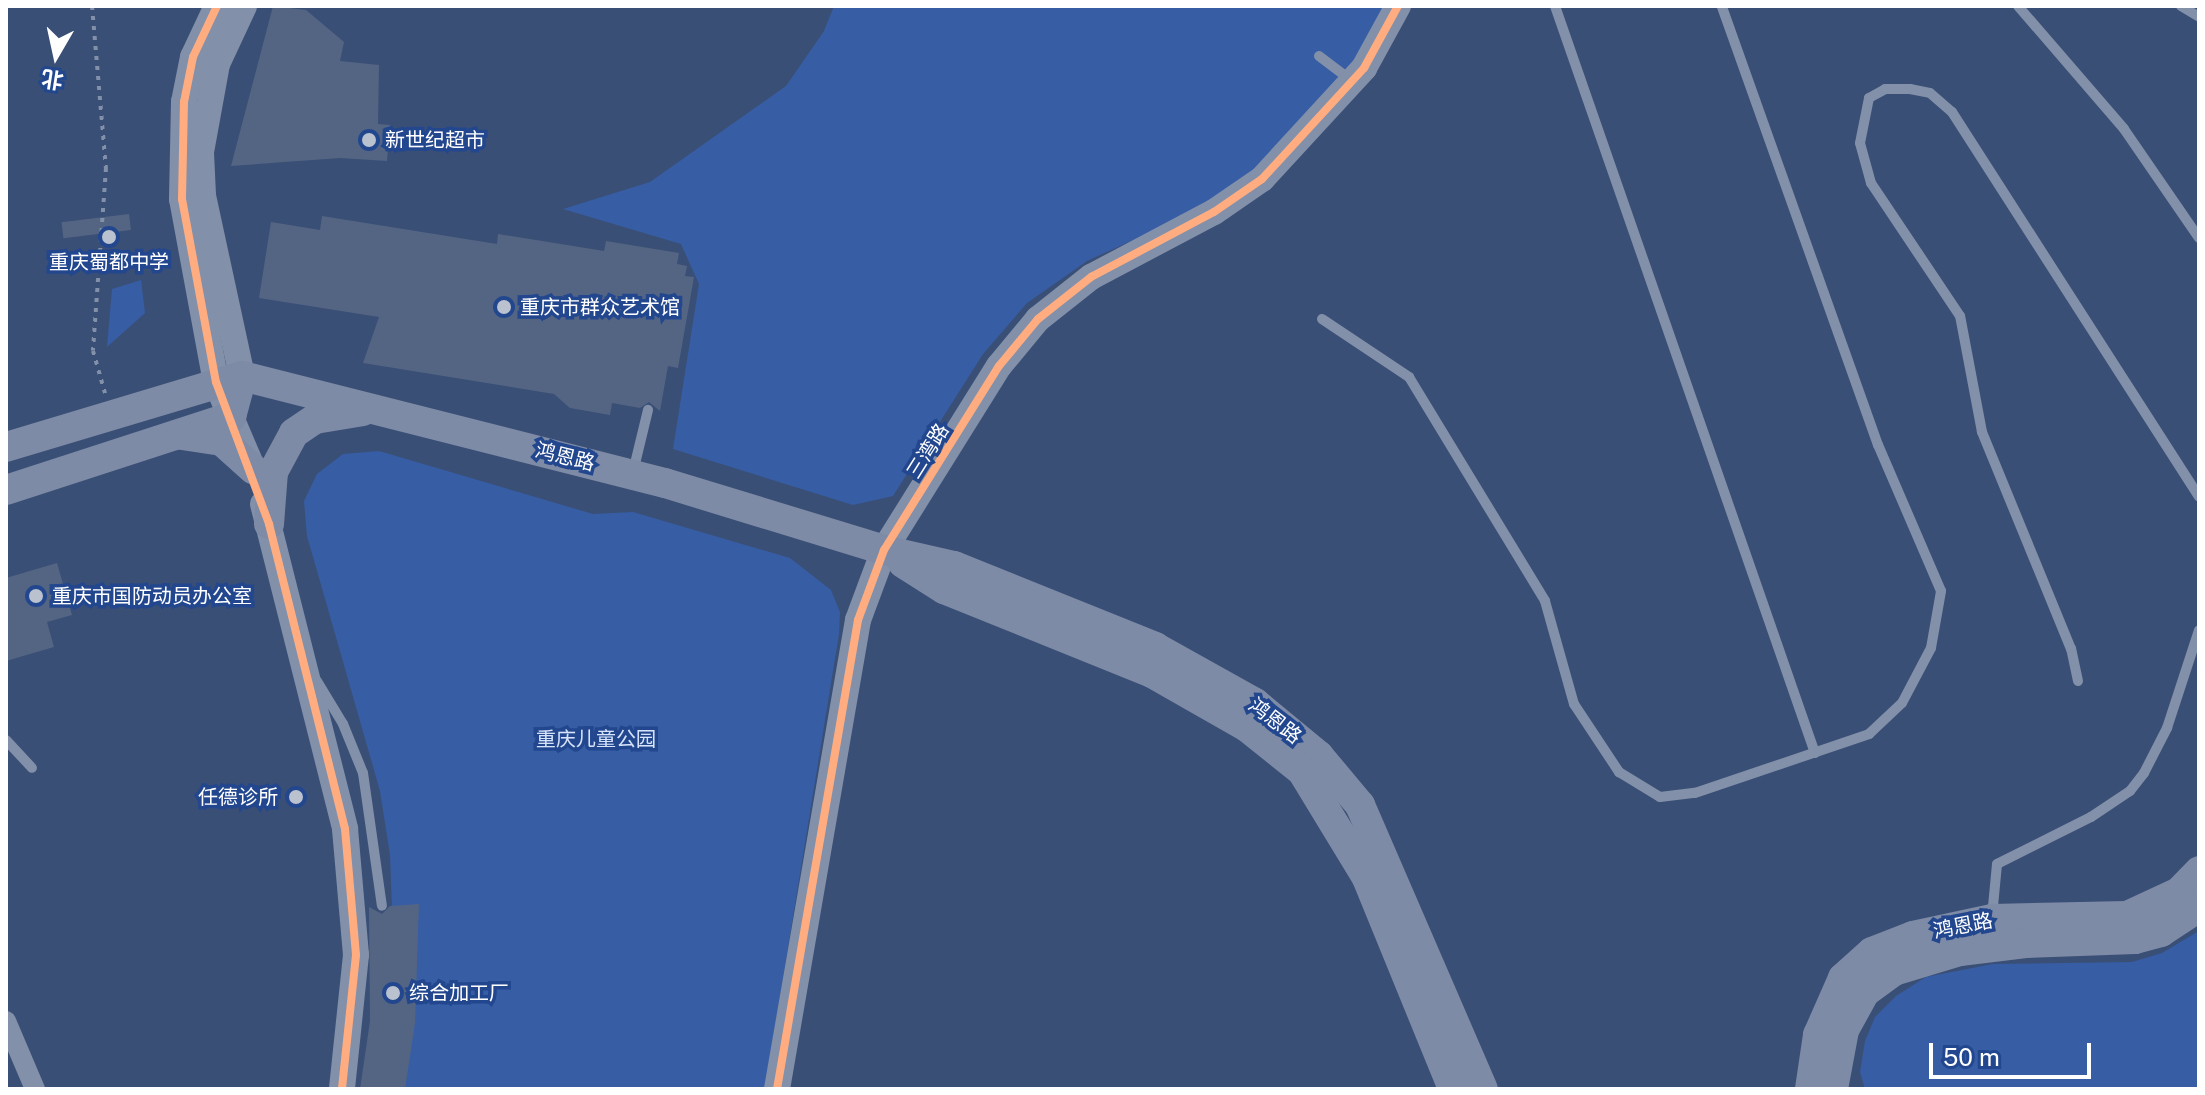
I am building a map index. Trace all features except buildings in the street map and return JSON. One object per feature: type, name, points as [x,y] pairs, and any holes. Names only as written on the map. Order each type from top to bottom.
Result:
[{"type":"main road","points":[[6,447],[229,379],[231,417],[6,490]]},
{"type":"main road","name":"鸿恩路","points":[[229,379],[389,411],[665,483],[884,550],[954,566],[1155,647],[1255,703],[1319,756],[1360,805],[1483,1089]]},
{"type":"main road","points":[[269,524],[273,472],[294,433],[315,419],[345,411],[389,411]]},
{"type":"main road","points":[[176,435],[222,441],[253,469]]},
{"type":"main road","name":"鸿恩路","points":[[884,550],[944,589],[1152,673],[1247,727],[1302,771],[1367,878],[1453,1089]]},
{"type":"main road","name":"鸿恩路","points":[[1810,1089],[1818,1035],[1843,978],[1872,952],[1913,936],[1992,919],[2127,916],[2179,892],[2199,871]]},
{"type":"main road","name":"鸿恩路","points":[[1833,1089],[1844,1030],[1865,992],[1894,971],[1960,951],[2026,943],[2135,939],[2161,932],[2199,907]]},
{"type":"street","points":[[217,6],[193,57],[179,151],[182,199],[229,379]]},
{"type":"street","points":[[229,379],[203,195],[201,152],[217,64],[244,6]]},
{"type":"street","name":"三湾路","points":[[777,1089],[858,620],[884,550],[999,366],[1038,319],[1091,277],[1214,212],[1262,179],[1353,82],[1398,6]]},
{"type":"street","points":[[231,417],[253,469],[269,524],[334,773],[353,891],[356,955],[342,1089]]},
{"type":"street","points":[[6,1021],[35,1089]]},
{"type":"lane","points":[[1555,6],[1815,753]]},
{"type":"lane","points":[[1322,319],[1409,377],[1545,601],[1574,704],[1619,772],[1660,797],[1695,793],[1869,734],[1902,703],[1931,648],[1941,591],[1878,445],[1722,6]]},
{"type":"lane","points":[[2018,6],[2124,129],[2199,238]]},
{"type":"lane","points":[[2181,6],[2199,17]]},
{"type":"lane","points":[[1319,56],[1353,82]]},
{"type":"lane","points":[[2078,681],[2071,649],[1982,432],[1960,316],[1871,183],[1860,143],[1869,98],[1885,89],[1910,89],[1930,93],[1952,112],[2199,497]]},
{"type":"lane","points":[[632,474],[648,410]]},
{"type":"lane","points":[[1992,919],[1997,864],[2091,817],[2130,791],[2144,773],[2167,728],[2199,630]]},
{"type":"lane","points":[[306,663],[343,724],[363,773],[382,906]]},
{"type":"lane","points":[[6,740],[32,768]]},
{"type":"path","points":[[92,6],[106,168],[93,351],[111,415]]},
{"type":"green space","points":[[834,6],[1388,6],[1357,62],[1258,173],[1210,205],[1087,261],[1027,303],[983,354],[893,496],[853,505],[673,449],[699,284],[681,244],[563,209],[650,182],[786,86],[824,31]]},
{"type":"green space","points":[[141,280],[145,313],[107,347],[112,289]]},
{"type":"green space","name":"重庆儿童公园","points":[[379,451],[593,514],[633,512],[790,558],[831,590],[840,612],[839,634],[765,1089],[381,1089],[393,933],[390,855],[380,791],[307,536],[304,501],[317,474],[343,454]]},
{"type":"green space","points":[[2199,931],[2199,1089],[1865,1089],[1860,1072],[1865,1041],[1875,1017],[1896,996],[1926,977],[1993,964],[2132,962],[2162,953]]},
{"type":"cycle path","points":[[217,6],[193,57],[184,102],[182,199],[216,382],[269,524],[345,829],[356,955],[342,1089]]},
{"type":"cycle path","points":[[777,1089],[858,620],[884,550],[999,366],[1038,319],[1091,277],[1214,212],[1262,179],[1364,68],[1398,6]]},
{"type":"place","name":"新世纪超市","points":[[369,140]]},
{"type":"place","name":"重庆蜀都中学","points":[[109,237]]},
{"type":"place","name":"重庆市群众艺术馆","points":[[504,307]]},
{"type":"place","name":"重庆市国防动员办公室","points":[[36,596]]},
{"type":"place","name":"任德诊所","points":[[296,797]]},
{"type":"place","name":"综合加工厂","points":[[393,993]]}]
